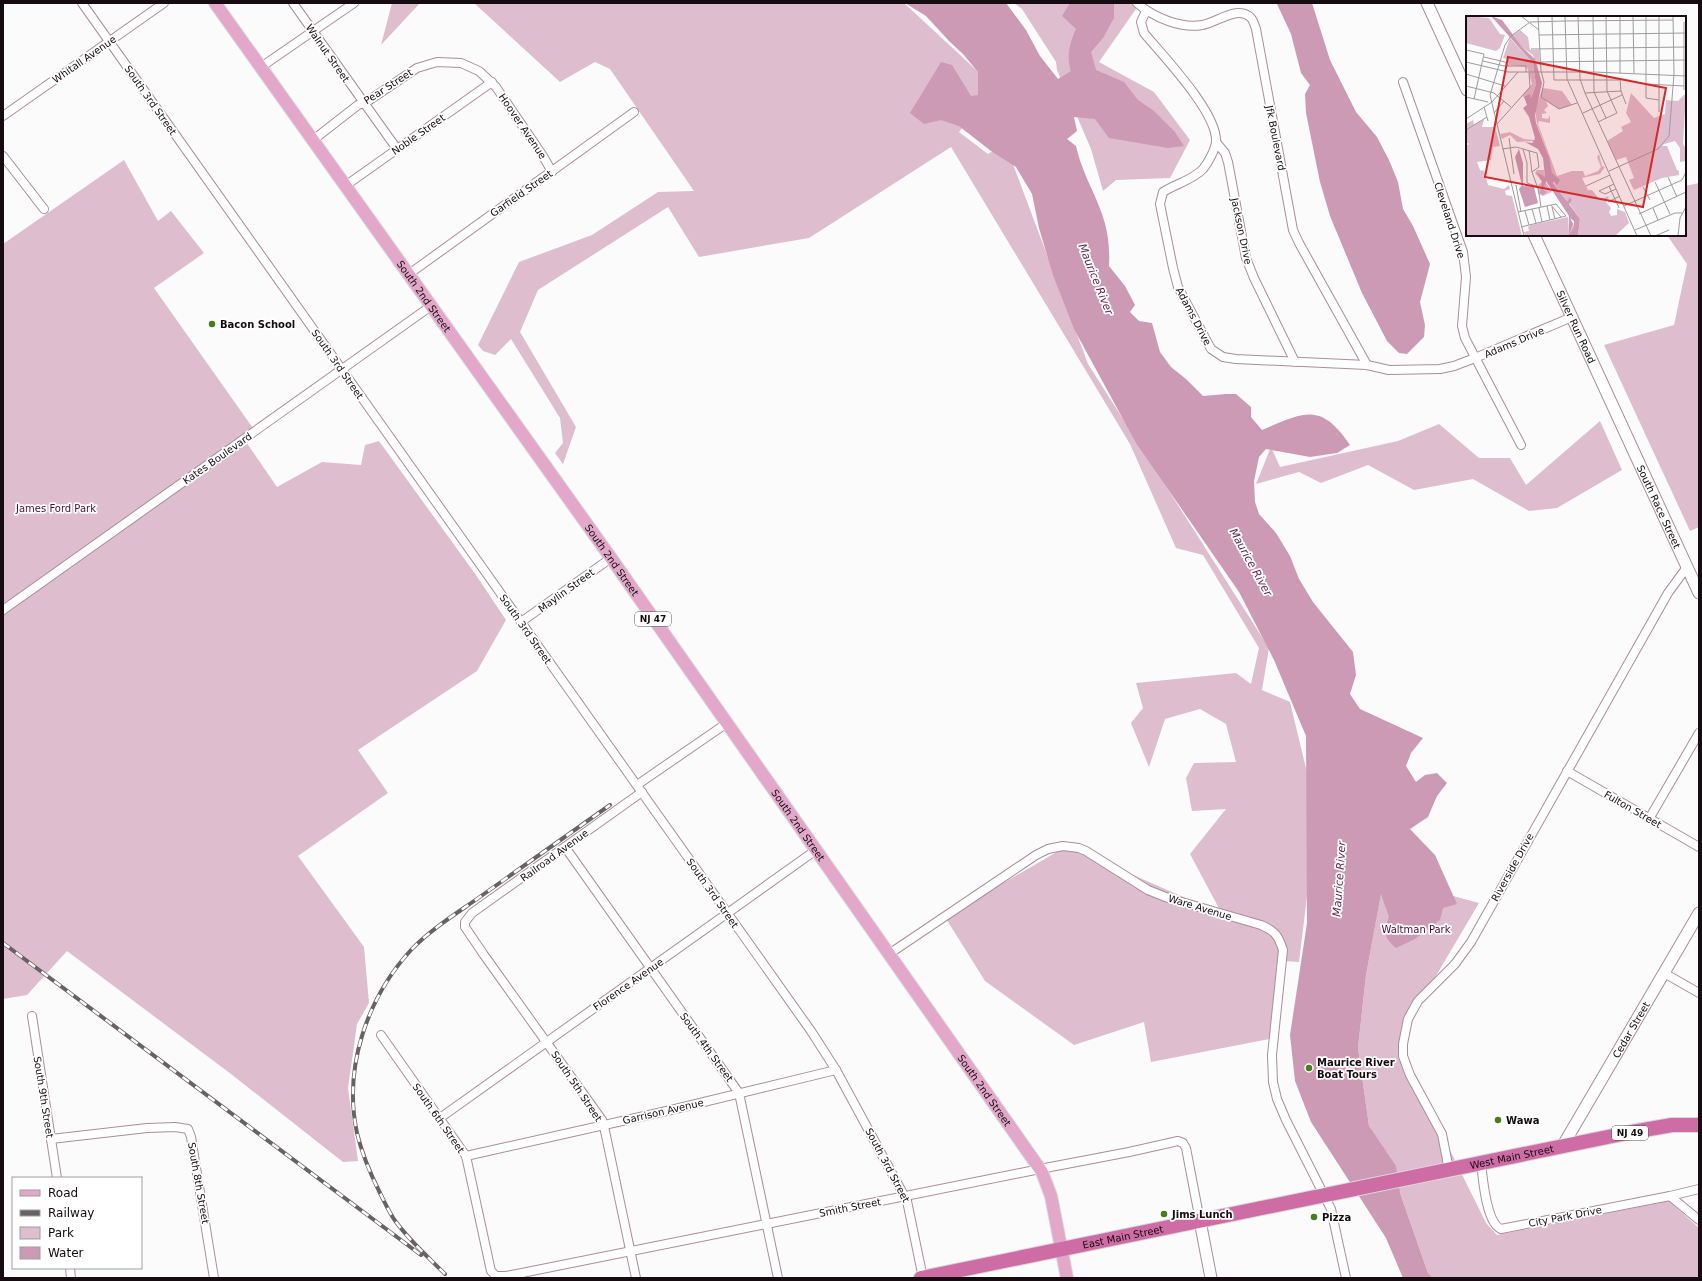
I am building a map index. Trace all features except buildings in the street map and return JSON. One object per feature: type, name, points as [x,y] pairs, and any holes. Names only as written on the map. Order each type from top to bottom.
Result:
[{"type":"highway","name":"West Main Street","points":[[1325,1196],[1562,1146],[1661,1127],[1699,1125]]},
{"type":"highway","name":"East Main Street","points":[[923,1278],[1325,1196]]},
{"type":"main road","name":"South 2nd Street","points":[[215,3],[611,558],[1040,1169],[1046,1179],[1051,1196],[1061,1249]]},
{"type":"main road","points":[[1427,3],[1466,88]]},
{"type":"main road","name":"Silver Run Road","points":[[1534,236],[1618,420]]},
{"type":"main road","name":"South Race Street","points":[[1618,420],[1699,593]]},
{"type":"main road","name":"Cedar Street","points":[[1562,1146],[1699,913]]},
{"type":"main road","points":[[1200,1221],[1211,1278]]},
{"type":"main road","name":"NJ 47","points":[[1061,1249],[1067,1278]]},
{"type":"street","name":"South 3rd Street","points":[[82,3],[811,1031],[836,1070],[905,1196],[909,1205],[923,1278]]},
{"type":"street","name":"Whitall Avenue","points":[[3,116],[164,3]]},
{"type":"street","name":"Walnut Street","points":[[293,3],[397,149]]},
{"type":"street","points":[[261,67],[354,3]]},
{"type":"street","name":"Jfk Boulevard","points":[[1137,3],[1146,11],[1168,21],[1185,25],[1202,25],[1231,15],[1242,13],[1251,18],[1256,29],[1294,230],[1299,243],[1367,365]]},
{"type":"street","points":[[1146,11],[1141,22],[1144,33],[1195,95],[1208,114],[1216,142]]},
{"type":"street","name":"Pear Street","points":[[313,140],[358,105],[417,68],[437,62],[456,62],[470,66],[479,71],[492,82]]},
{"type":"street","name":"Noble Street","points":[[345,186],[492,82]]},
{"type":"street","name":"Hoover Avenue","points":[[492,82],[543,156],[552,172]]},
{"type":"street","name":"Cleveland Drive","points":[[1403,82],[1463,252],[1466,277],[1462,326],[1465,338],[1521,445]]},
{"type":"street","name":"Garfield Street","points":[[409,274],[634,112]]},
{"type":"street","name":"Adams Drive","points":[[1216,142],[1210,158],[1202,170],[1163,192],[1160,204],[1178,287],[1211,349],[1223,357],[1367,365],[1389,370],[1440,369],[1454,366],[1476,358],[1572,317]]},
{"type":"street","name":"Jackson Drive","points":[[1216,142],[1225,153],[1228,162],[1246,258],[1254,278],[1295,362]]},
{"type":"street","points":[[3,156],[44,209]]},
{"type":"street","name":"Kates Boulevard","points":[[3,610],[432,306]]},
{"type":"street","name":"Maylin Street","points":[[521,622],[611,558]]},
{"type":"street","name":"Riverside Drive","points":[[1449,1170],[1442,1134],[1410,1075],[1403,1056],[1403,1044],[1408,1019],[1422,997],[1460,959],[1668,593],[1687,567]]},
{"type":"street","name":"Railroad Avenue","points":[[466,919],[472,913],[565,847],[727,723]]},
{"type":"street","points":[[1650,819],[1699,733]]},
{"type":"street","name":"Fulton Street","points":[[1567,771],[1699,847]]},
{"type":"street","name":"Ware Avenue","points":[[889,954],[1036,855],[1048,849],[1063,846],[1086,851],[1137,883],[1168,898],[1260,925],[1277,934],[1283,950],[1272,1055],[1273,1082],[1277,1099],[1286,1120],[1325,1196],[1333,1216],[1346,1278]]},
{"type":"street","name":"South 4th Street","points":[[565,847],[739,1093],[778,1278]]},
{"type":"street","name":"Florence Avenue","points":[[440,1118],[816,850]]},
{"type":"street","name":"South 5th Street","points":[[466,919],[465,927],[597,1113],[604,1126],[636,1278]]},
{"type":"street","points":[[1664,973],[1699,993]]},
{"type":"street","name":"South 9th Street","points":[[32,1016],[56,1177]]},
{"type":"street","name":"South 6th Street","points":[[381,1035],[466,1156],[492,1274],[500,1276],[522,1273]]},
{"type":"street","name":"Garrison Avenue","points":[[466,1156],[604,1126],[836,1070]]},
{"type":"street","name":"South 8th Street","points":[[51,1139],[147,1128],[175,1127],[188,1130],[190,1132],[214,1278]]},
{"type":"street","name":"Smith Street","points":[[522,1273],[1178,1141],[1183,1143],[1186,1148],[1200,1221]]},
{"type":"street","name":"City Park Drive","points":[[1481,1163],[1490,1214],[1495,1225],[1501,1229],[1699,1189]]},
{"type":"street","points":[[1670,1196],[1699,1220]]},
{"type":"green space","points":[[392,3],[420,3],[381,45]]},
{"type":"green space","points":[[474,3],[904,3],[986,79],[986,98],[959,132],[988,154],[1005,143],[1088,364],[1269,648],[1262,690],[1290,702],[1317,814],[1299,962],[1283,961],[1274,1038],[1151,1062],[1144,1022],[1074,1045],[985,981],[945,917],[1067,846],[1222,914],[1190,854],[1226,809],[1192,811],[1186,778],[1194,763],[1236,762],[1226,724],[1200,709],[1165,719],[1149,767],[1131,723],[1143,708],[1136,683],[1236,673],[1251,684],[1259,648],[1203,555],[1176,548],[1130,444],[951,147],[809,238],[699,257],[668,207],[538,290],[520,332],[576,427],[563,464],[555,453],[563,443],[560,418],[511,339],[495,355],[483,351],[478,345],[519,262],[592,235],[658,192],[694,191],[610,69],[595,62],[560,82]]},
{"type":"green space","points":[[1014,3],[1137,3],[1138,6],[1099,62],[1154,92],[1190,140],[1170,178],[1116,180],[1103,191],[1091,149],[1057,70],[1056,62],[1022,9]]},
{"type":"green space","name":"James Ford Park","points":[[124,160],[158,221],[171,211],[204,253],[154,288],[255,431],[244,439],[277,487],[322,462],[361,465],[365,445],[379,441],[476,575],[506,620],[477,671],[358,750],[388,793],[298,856],[364,947],[369,1003],[357,1024],[348,1088],[358,1161],[343,1162],[231,1074],[67,951],[27,995],[3,999],[3,244]]},
{"type":"green space","points":[[1699,183],[1699,527],[1690,531],[1604,345],[1674,325],[1687,264],[1668,236],[1686,236],[1686,186]]},
{"type":"green space","points":[[1600,421],[1622,470],[1557,508],[1529,511],[1473,479],[1414,490],[1368,465],[1321,483],[1299,472],[1256,484],[1271,447],[1280,467],[1398,441],[1439,424],[1479,458],[1510,458],[1526,485]]},
{"type":"green space","name":"Waltman Park","points":[[1413,885],[1479,903],[1404,1030],[1400,1053],[1486,1223],[1497,1235],[1669,1201],[1699,1228],[1699,1278],[1433,1278],[1428,1273],[1400,1193],[1369,1126],[1358,1048],[1366,975],[1381,893]]},
{"type":"water","name":"Maurice River","points":[[905,3],[1006,3],[1026,30],[1040,56],[1058,79],[1071,71],[1069,50],[1076,29],[1062,16],[1070,3],[1114,3],[1114,18],[1103,38],[1091,52],[1096,70],[1124,82],[1138,100],[1154,111],[1175,132],[1184,146],[1168,148],[1109,138],[1095,119],[1074,117],[1077,131],[1067,139],[1076,146],[1081,164],[1099,205],[1106,227],[1109,266],[1125,286],[1135,305],[1130,312],[1139,321],[1152,323],[1160,352],[1171,367],[1203,396],[1236,394],[1251,407],[1251,417],[1262,430],[1301,415],[1320,417],[1330,422],[1340,431],[1350,445],[1337,453],[1310,457],[1266,449],[1259,457],[1254,481],[1255,502],[1259,514],[1276,533],[1290,556],[1299,579],[1313,602],[1353,652],[1356,675],[1350,694],[1360,709],[1423,738],[1411,753],[1406,766],[1416,782],[1425,775],[1437,773],[1447,783],[1437,796],[1428,817],[1410,829],[1435,855],[1457,904],[1443,908],[1440,920],[1415,939],[1396,948],[1389,941],[1386,934],[1385,930],[1389,917],[1381,894],[1366,975],[1358,1048],[1369,1126],[1396,1166],[1400,1193],[1428,1273],[1433,1278],[1403,1278],[1386,1238],[1311,1122],[1295,1081],[1290,1035],[1307,923],[1306,736],[1274,660],[1239,592],[1136,443],[1074,329],[1053,275],[1039,228],[1032,194],[1016,167],[991,151],[959,126],[941,120],[924,124],[910,113],[941,62],[952,65],[971,96],[978,95],[978,72],[963,54],[926,16]]},
{"type":"water","points":[[1312,3],[1330,60],[1356,112],[1377,137],[1389,160],[1398,182],[1403,209],[1413,226],[1430,264],[1420,302],[1425,325],[1424,337],[1407,354],[1399,353],[1387,341],[1362,293],[1330,216],[1320,182],[1306,113],[1305,94],[1310,85],[1301,73],[1291,34],[1277,4]]},
{"type":"railway","points":[[445,1274],[413,1243],[394,1219],[376,1186],[364,1156],[357,1133],[353,1108],[353,1084],[356,1059],[362,1035],[382,990],[395,969],[419,942],[446,920],[610,805]]},
{"type":"railway","points":[[3,943],[421,1255]]},
{"type":"place","name":"Bacon School","points":[[212,324]]},
{"type":"place","name":"Maurice River Boat Tours","points":[[1309,1068]]},
{"type":"place","name":"Wawa","points":[[1498,1120]]},
{"type":"place","name":"Jims Lunch","points":[[1164,1214]]},
{"type":"place","name":"Pizza","points":[[1314,1217]]}]
